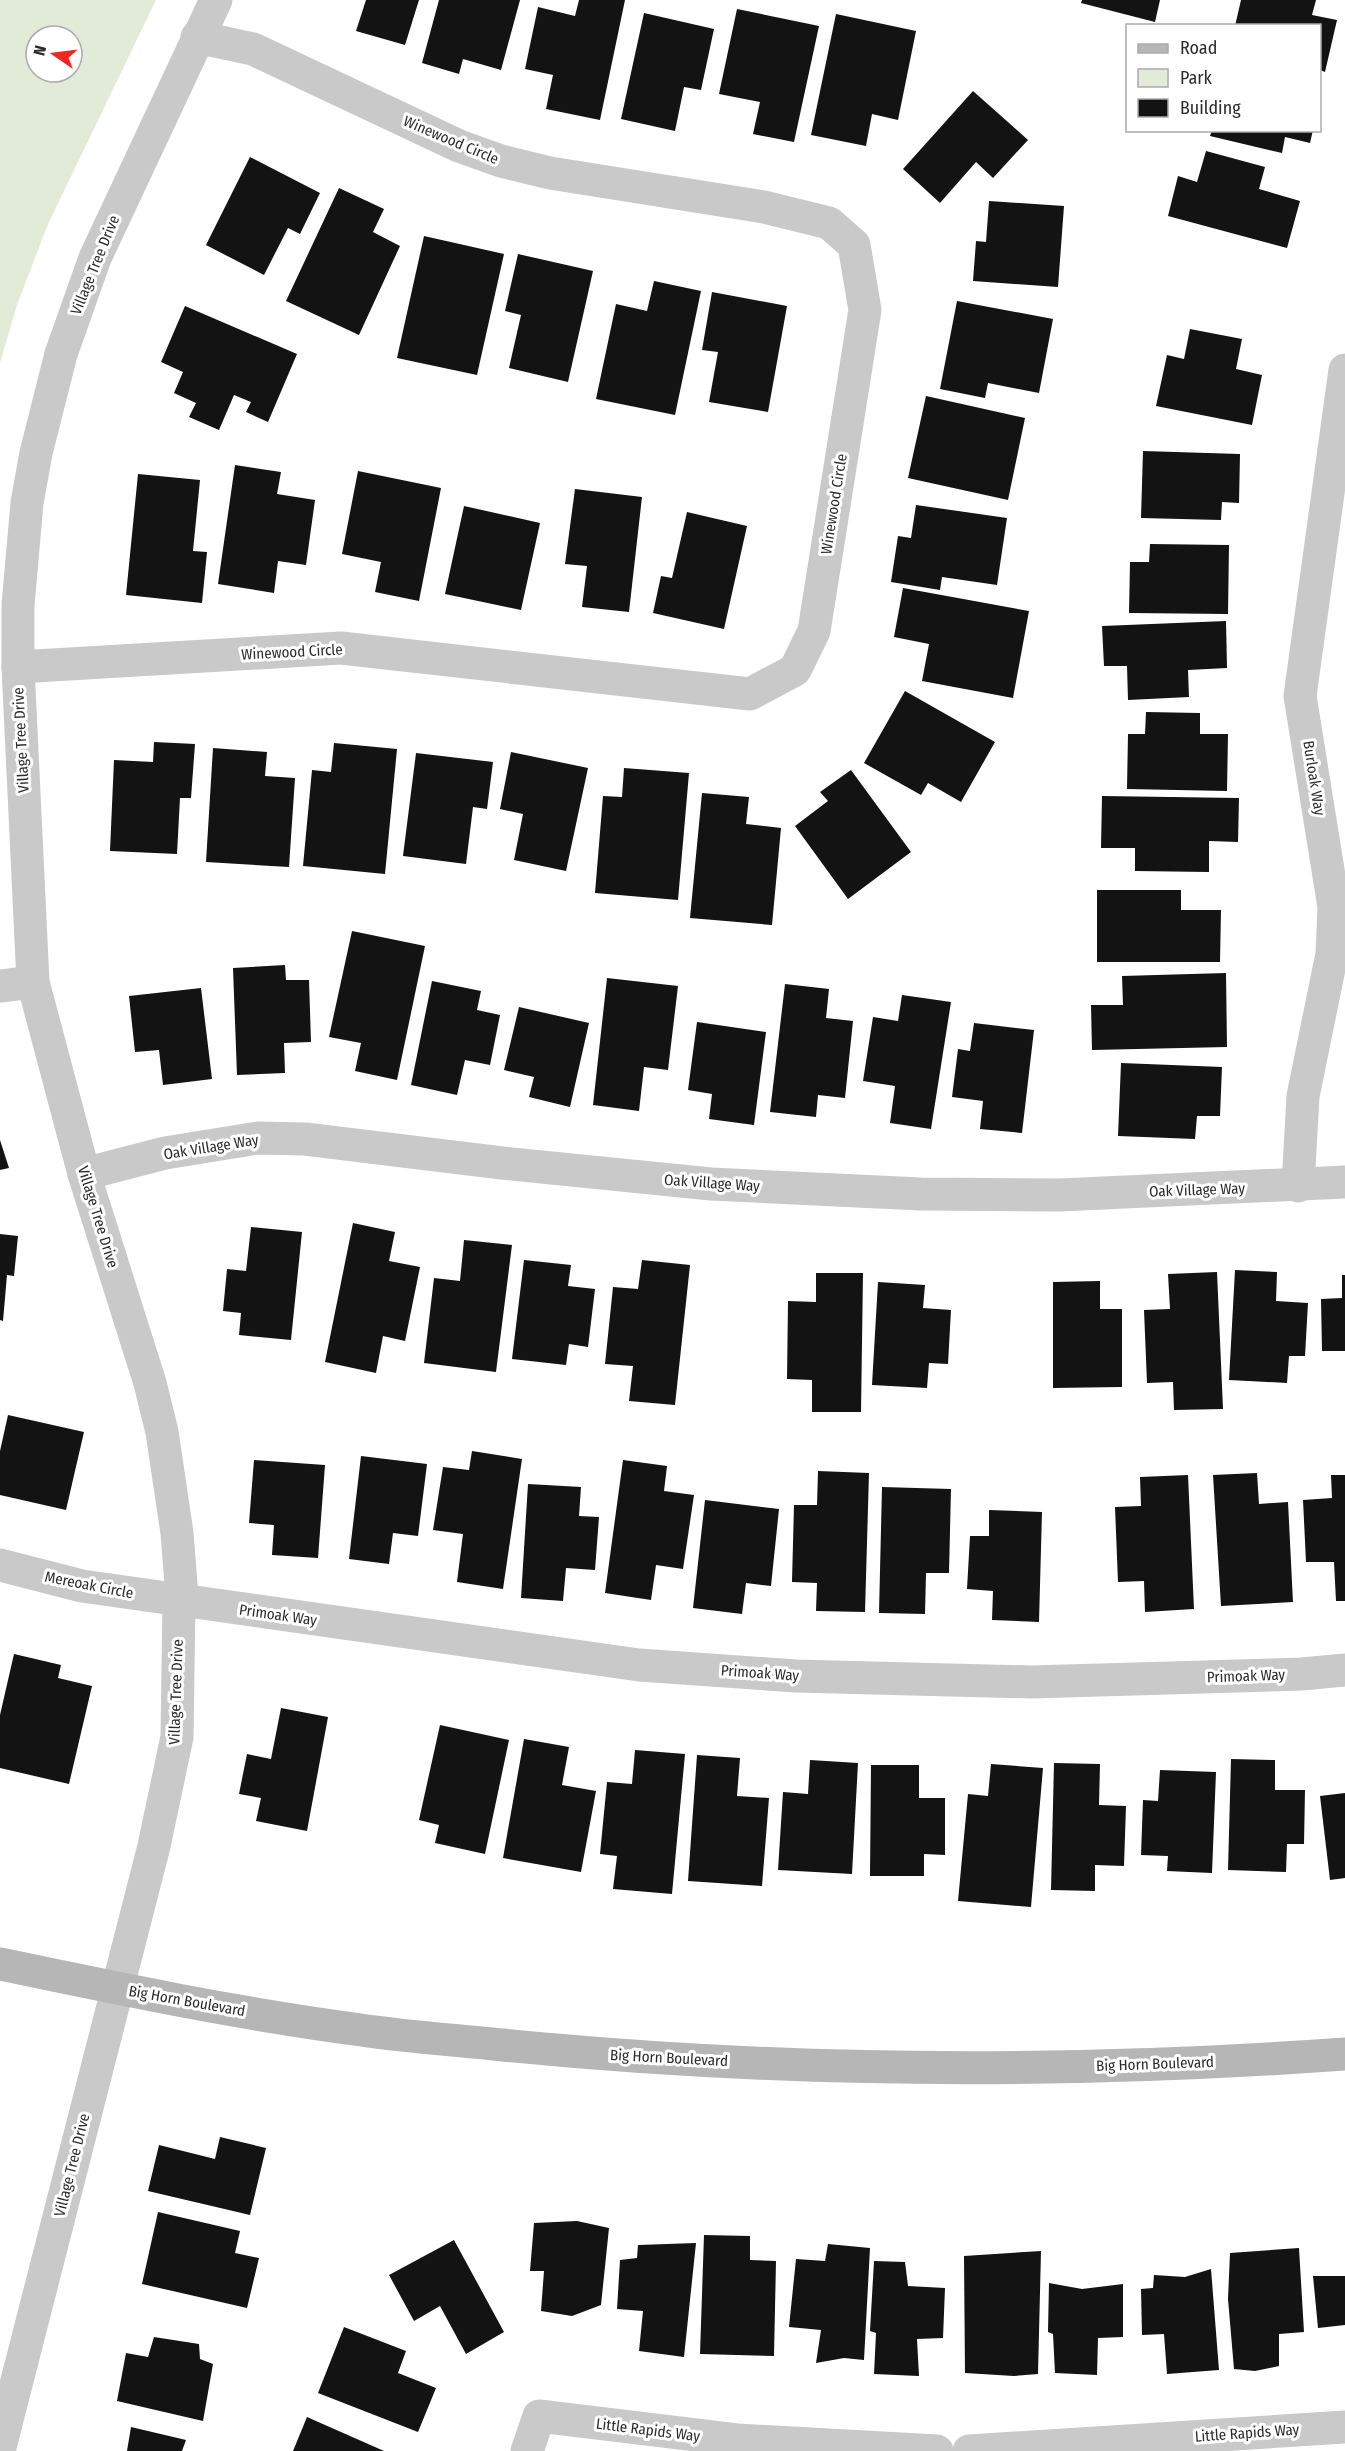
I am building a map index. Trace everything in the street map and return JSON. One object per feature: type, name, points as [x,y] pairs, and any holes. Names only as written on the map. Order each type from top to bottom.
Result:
[{"type":"main road","name":"Big Horn Boulevard","points":[[0,1964],[117,1989],[362,2031],[620,2056],[880,2068],[1092,2066],[1241,2061],[1345,2054]]},
{"type":"street","name":"Village Tree Drive","points":[[0,2447],[154,1846],[177,1737],[179,1601],[182,1584],[162,1432],[150,1383],[84,1174],[33,982],[18,667],[18,605],[27,503],[36,453],[61,354],[95,258],[216,0]]},
{"type":"street","name":"Winewood Circle","points":[[18,667],[341,648],[750,694],[795,670],[814,631],[865,309],[854,245],[829,223],[764,207],[550,173],[501,161],[459,146],[253,49],[197,37]]},
{"type":"street","name":"Burloak Way","points":[[1298,1186],[1303,1096],[1332,954],[1334,907],[1300,696],[1345,370]]},
{"type":"street","points":[[0,986],[33,982]]},
{"type":"street","name":"Oak Village Way","points":[[84,1174],[165,1153],[258,1138],[305,1140],[711,1184],[909,1194],[1060,1195],[1298,1186],[1345,1182]]},
{"type":"street","name":"Mereoak Circle","points":[[0,1565],[82,1586],[179,1601]]},
{"type":"street","name":"Primoak Way","points":[[179,1601],[639,1665],[796,1676],[1031,1682],[1290,1674],[1345,1670]]},
{"type":"street","name":"Little Rapids Way","points":[[527,2451],[539,2416],[737,2440],[937,2451]]},
{"type":"street","name":"Little Rapids Way","points":[[969,2451],[1345,2427]]},
{"type":"green space","points":[[0,0],[156,0],[48,224],[17,305],[0,363]]},
{"type":"building","points":[[366,0],[419,0],[405,45],[356,31]]},
{"type":"building","points":[[439,0],[520,0],[501,70],[463,59],[459,74],[422,63]]},
{"type":"building","points":[[579,0],[625,0],[600,120],[546,109],[553,75],[525,69],[538,7],[575,16]]},
{"type":"building","points":[[1082,0],[1160,0],[1155,22],[1081,3]]},
{"type":"building","points":[[1241,0],[1316,0],[1312,15],[1337,20],[1325,72],[1321,70],[1321,24],[1235,24]]},
{"type":"building","points":[[737,9],[819,26],[794,142],[753,134],[760,102],[719,94]]},
{"type":"building","points":[[644,13],[714,29],[701,90],[684,87],[675,131],[621,119]]},
{"type":"building","points":[[836,14],[916,31],[898,120],[872,114],[866,146],[811,135]]},
{"type":"building","points":[[973,91],[1028,140],[993,178],[976,162],[940,203],[903,169]]},
{"type":"building","points":[[1211,132],[1313,132],[1310,143],[1285,137],[1282,153],[1210,136]]},
{"type":"building","points":[[1206,151],[1265,167],[1259,189],[1300,201],[1287,248],[1168,216],[1178,176],[1197,182]]},
{"type":"building","points":[[250,157],[320,193],[300,234],[288,228],[264,275],[206,245]]},
{"type":"building","points":[[339,188],[384,209],[373,232],[400,246],[359,335],[286,301]]},
{"type":"building","points":[[989,201],[1064,206],[1058,287],[973,281],[976,241],[986,242]]},
{"type":"building","points":[[424,236],[504,254],[477,375],[397,358]]},
{"type":"building","points":[[518,254],[593,271],[568,382],[509,368],[521,315],[505,311]]},
{"type":"building","points":[[654,281],[701,291],[675,415],[596,399],[616,304],[647,311]]},
{"type":"building","points":[[712,292],[787,306],[768,412],[709,402],[718,352],[702,350]]},
{"type":"building","points":[[957,301],[1053,319],[1039,393],[988,383],[985,398],[940,389]]},
{"type":"building","points":[[185,306],[297,354],[268,422],[246,412],[251,402],[234,395],[219,430],[189,417],[196,403],[174,393],[183,372],[161,362]]},
{"type":"building","points":[[1190,329],[1242,339],[1236,369],[1262,375],[1252,425],[1156,406],[1167,355],[1184,359]]},
{"type":"building","points":[[926,396],[1025,418],[1008,500],[908,478]]},
{"type":"building","points":[[1143,451],[1240,454],[1239,503],[1222,502],[1221,520],[1141,518]]},
{"type":"building","points":[[235,465],[281,472],[277,494],[315,500],[306,565],[278,561],[274,593],[218,584]]},
{"type":"building","points":[[358,471],[441,488],[419,601],[375,592],[381,562],[342,554]]},
{"type":"building","points":[[138,474],[200,480],[193,551],[207,552],[202,603],[126,595]]},
{"type":"building","points":[[575,489],[642,497],[629,612],[582,607],[587,566],[565,564]]},
{"type":"building","points":[[916,505],[1007,518],[997,585],[942,577],[940,590],[891,582],[898,536],[911,538]]},
{"type":"building","points":[[464,506],[540,523],[521,610],[445,594]]},
{"type":"building","points":[[687,512],[747,526],[724,629],[653,613],[661,576],[672,578]]},
{"type":"building","points":[[1150,544],[1229,545],[1228,614],[1129,613],[1130,562],[1149,562]]},
{"type":"building","points":[[903,588],[1029,611],[1013,698],[922,681],[929,644],[894,637]]},
{"type":"building","points":[[1226,621],[1227,668],[1188,670],[1189,697],[1128,700],[1127,666],[1104,666],[1102,626]]},
{"type":"building","points":[[905,691],[995,742],[961,802],[928,783],[921,795],[864,763]]},
{"type":"building","points":[[1146,712],[1200,713],[1200,734],[1228,734],[1227,791],[1127,789],[1128,734],[1145,734]]},
{"type":"building","points":[[154,742],[195,744],[191,798],[180,798],[177,854],[110,851],[114,760],[153,762]]},
{"type":"building","points":[[334,743],[397,749],[385,874],[303,866],[312,770],[331,772]]},
{"type":"building","points":[[213,748],[267,752],[265,776],[295,778],[289,867],[206,862]]},
{"type":"building","points":[[511,752],[588,768],[566,871],[514,860],[523,814],[500,809]]},
{"type":"building","points":[[416,753],[493,762],[487,809],[473,807],[466,864],[403,856]]},
{"type":"building","points":[[624,768],[689,773],[678,900],[595,893],[603,796],[622,797]]},
{"type":"building","points":[[851,770],[911,852],[848,899],[795,826],[828,801],[820,792]]},
{"type":"building","points":[[702,793],[749,797],[746,824],[781,828],[772,925],[690,918]]},
{"type":"building","points":[[1102,796],[1239,798],[1238,842],[1209,841],[1209,872],[1135,871],[1135,848],[1101,848]]},
{"type":"building","points":[[1097,890],[1181,890],[1181,910],[1221,910],[1220,962],[1097,962]]},
{"type":"building","points":[[352,931],[425,946],[397,1080],[355,1071],[361,1043],[329,1037]]},
{"type":"building","points":[[285,965],[286,980],[309,980],[311,1042],[284,1043],[285,1073],[237,1075],[233,968]]},
{"type":"building","points":[[1226,973],[1227,1047],[1092,1050],[1091,1005],[1123,1005],[1122,976]]},
{"type":"building","points":[[607,978],[678,986],[668,1070],[644,1067],[639,1111],[593,1105]]},
{"type":"building","points":[[432,981],[481,991],[477,1010],[500,1015],[490,1065],[465,1060],[457,1095],[411,1085]]},
{"type":"building","points":[[785,984],[829,989],[826,1018],[853,1021],[845,1098],[818,1095],[816,1117],[770,1112]]},
{"type":"building","points":[[201,988],[212,1079],[163,1085],[159,1050],[135,1052],[129,996]]},
{"type":"building","points":[[902,995],[951,1002],[931,1129],[890,1123],[895,1086],[863,1081],[873,1017],[898,1021]]},
{"type":"building","points":[[519,1007],[589,1023],[570,1107],[529,1097],[534,1077],[504,1070]]},
{"type":"building","points":[[697,1022],[766,1032],[754,1125],[709,1119],[712,1094],[688,1090]]},
{"type":"building","points":[[974,1023],[1034,1030],[1022,1133],[980,1129],[983,1101],[952,1097],[958,1049],[970,1051]]},
{"type":"building","points":[[1121,1063],[1222,1067],[1220,1116],[1197,1116],[1195,1139],[1118,1136]]},
{"type":"building","points":[[0,1140],[9,1168],[0,1170]]},
{"type":"building","points":[[353,1223],[395,1232],[389,1261],[420,1267],[405,1341],[383,1336],[376,1373],[325,1362]]},
{"type":"building","points":[[251,1227],[302,1232],[291,1340],[239,1335],[241,1313],[223,1311],[227,1269],[246,1271]]},
{"type":"building","points":[[0,1234],[18,1236],[14,1276],[7,1275],[3,1321],[0,1320]]},
{"type":"building","points":[[464,1240],[512,1245],[496,1372],[424,1363],[434,1278],[460,1281]]},
{"type":"building","points":[[524,1260],[571,1265],[568,1286],[595,1289],[588,1347],[569,1344],[566,1365],[512,1359]]},
{"type":"building","points":[[642,1260],[690,1265],[675,1405],[629,1401],[633,1366],[605,1364],[613,1287],[638,1289]]},
{"type":"building","points":[[1235,1270],[1277,1272],[1276,1301],[1308,1303],[1305,1356],[1289,1356],[1287,1383],[1229,1380]]},
{"type":"building","points":[[1217,1272],[1223,1409],[1174,1410],[1173,1382],[1147,1383],[1144,1310],[1170,1309],[1168,1274]]},
{"type":"building","points":[[816,1273],[863,1273],[861,1412],[812,1412],[812,1380],[787,1379],[788,1301],[816,1302]]},
{"type":"building","points":[[1342,1275],[1345,1275],[1345,1351],[1322,1351],[1321,1299],[1342,1298]]},
{"type":"building","points":[[1100,1281],[1100,1309],[1122,1309],[1122,1387],[1053,1388],[1053,1282]]},
{"type":"building","points":[[878,1282],[925,1285],[923,1308],[951,1310],[948,1364],[929,1363],[927,1388],[872,1385]]},
{"type":"building","points":[[8,1415],[84,1432],[66,1510],[0,1495],[0,1451]]},
{"type":"building","points":[[472,1451],[522,1459],[503,1589],[457,1582],[463,1534],[433,1530],[443,1467],[469,1470]]},
{"type":"building","points":[[361,1456],[427,1464],[418,1536],[393,1533],[389,1564],[349,1559]]},
{"type":"building","points":[[254,1460],[325,1465],[318,1558],[272,1555],[274,1525],[249,1523]]},
{"type":"building","points":[[623,1460],[667,1466],[664,1491],[694,1495],[683,1569],[656,1565],[651,1600],[605,1593]]},
{"type":"building","points":[[818,1471],[869,1473],[865,1612],[816,1611],[817,1583],[792,1582],[794,1505],[817,1505]]},
{"type":"building","points":[[1257,1473],[1259,1504],[1288,1502],[1293,1602],[1221,1606],[1213,1475]]},
{"type":"building","points":[[1188,1475],[1194,1609],[1145,1612],[1144,1581],[1118,1582],[1115,1507],[1141,1506],[1140,1477]]},
{"type":"building","points":[[1331,1475],[1345,1475],[1345,1601],[1336,1601],[1334,1562],[1306,1562],[1303,1500],[1332,1498]]},
{"type":"building","points":[[528,1484],[581,1487],[579,1516],[599,1517],[595,1570],[566,1568],[563,1601],[521,1598]]},
{"type":"building","points":[[882,1487],[951,1489],[949,1573],[926,1573],[925,1614],[879,1613]]},
{"type":"building","points":[[705,1500],[779,1509],[771,1586],[746,1583],[742,1614],[693,1608]]},
{"type":"building","points":[[989,1510],[1042,1512],[1039,1622],[992,1620],[993,1591],[967,1589],[970,1536],[989,1536]]},
{"type":"building","points":[[14,1654],[61,1665],[58,1678],[92,1686],[69,1784],[0,1768],[0,1715]]},
{"type":"building","points":[[281,1708],[328,1717],[307,1831],[256,1821],[261,1798],[239,1794],[247,1754],[271,1759]]},
{"type":"building","points":[[440,1725],[509,1740],[485,1854],[435,1843],[439,1825],[419,1820]]},
{"type":"building","points":[[524,1739],[569,1747],[562,1785],[596,1791],[581,1872],[503,1858]]},
{"type":"building","points":[[635,1750],[685,1754],[672,1894],[613,1889],[617,1856],[600,1854],[607,1782],[632,1784]]},
{"type":"building","points":[[697,1755],[740,1758],[737,1796],[769,1798],[762,1886],[688,1881]]},
{"type":"building","points":[[1231,1759],[1275,1760],[1275,1790],[1305,1790],[1304,1844],[1287,1844],[1286,1872],[1228,1870]]},
{"type":"building","points":[[810,1760],[858,1763],[852,1874],[778,1870],[783,1792],[808,1794]]},
{"type":"building","points":[[1054,1763],[1100,1764],[1099,1805],[1126,1806],[1124,1866],[1095,1865],[1095,1891],[1051,1890]]},
{"type":"building","points":[[991,1764],[1043,1768],[1031,1907],[958,1901],[968,1794],[988,1796]]},
{"type":"building","points":[[871,1765],[919,1765],[919,1798],[945,1798],[945,1855],[924,1854],[924,1876],[870,1876]]},
{"type":"building","points":[[1160,1770],[1216,1772],[1212,1873],[1167,1871],[1168,1856],[1141,1855],[1143,1800],[1158,1801]]},
{"type":"building","points":[[1345,1793],[1345,1878],[1330,1880],[1320,1796]]},
{"type":"building","points":[[220,2137],[266,2148],[250,2215],[148,2191],[159,2145],[215,2159]]},
{"type":"building","points":[[158,2212],[240,2231],[235,2253],[259,2258],[247,2308],[142,2284]]},
{"type":"building","points":[[577,2221],[609,2228],[601,2305],[572,2316],[541,2311],[544,2271],[530,2271],[534,2223]]},
{"type":"building","points":[[704,2235],[750,2236],[750,2260],[776,2261],[774,2356],[700,2354]]},
{"type":"building","points":[[454,2240],[504,2332],[466,2354],[440,2306],[414,2321],[389,2275]]},
{"type":"building","points":[[696,2243],[684,2357],[639,2351],[643,2311],[617,2309],[620,2260],[637,2258],[638,2245]]},
{"type":"building","points":[[828,2244],[870,2248],[864,2360],[844,2358],[816,2363],[821,2330],[789,2327],[796,2259],[825,2261]]},
{"type":"building","points":[[1299,2248],[1304,2332],[1279,2334],[1279,2366],[1255,2371],[1234,2369],[1228,2299],[1230,2253]]},
{"type":"building","points":[[1041,2251],[1038,2374],[1014,2376],[965,2373],[964,2256]]},
{"type":"building","points":[[874,2261],[905,2262],[908,2286],[945,2288],[943,2338],[917,2339],[919,2376],[874,2374],[876,2333],[870,2331]]},
{"type":"building","points":[[1211,2269],[1219,2370],[1167,2374],[1164,2334],[1142,2335],[1141,2289],[1153,2288],[1154,2275],[1185,2277]]},
{"type":"building","points":[[1313,2276],[1345,2276],[1345,2325],[1318,2328]]},
{"type":"building","points":[[1049,2283],[1082,2289],[1123,2284],[1123,2337],[1098,2338],[1097,2375],[1055,2373],[1053,2334],[1048,2332]]},
{"type":"building","points":[[344,2327],[406,2351],[398,2373],[436,2388],[418,2432],[318,2393]]},
{"type":"building","points":[[154,2337],[199,2344],[200,2359],[213,2364],[203,2421],[117,2401],[126,2353],[148,2357]]},
{"type":"building","points":[[307,2417],[384,2451],[293,2451]]},
{"type":"building","points":[[131,2427],[186,2440],[182,2451],[127,2451]]}]
